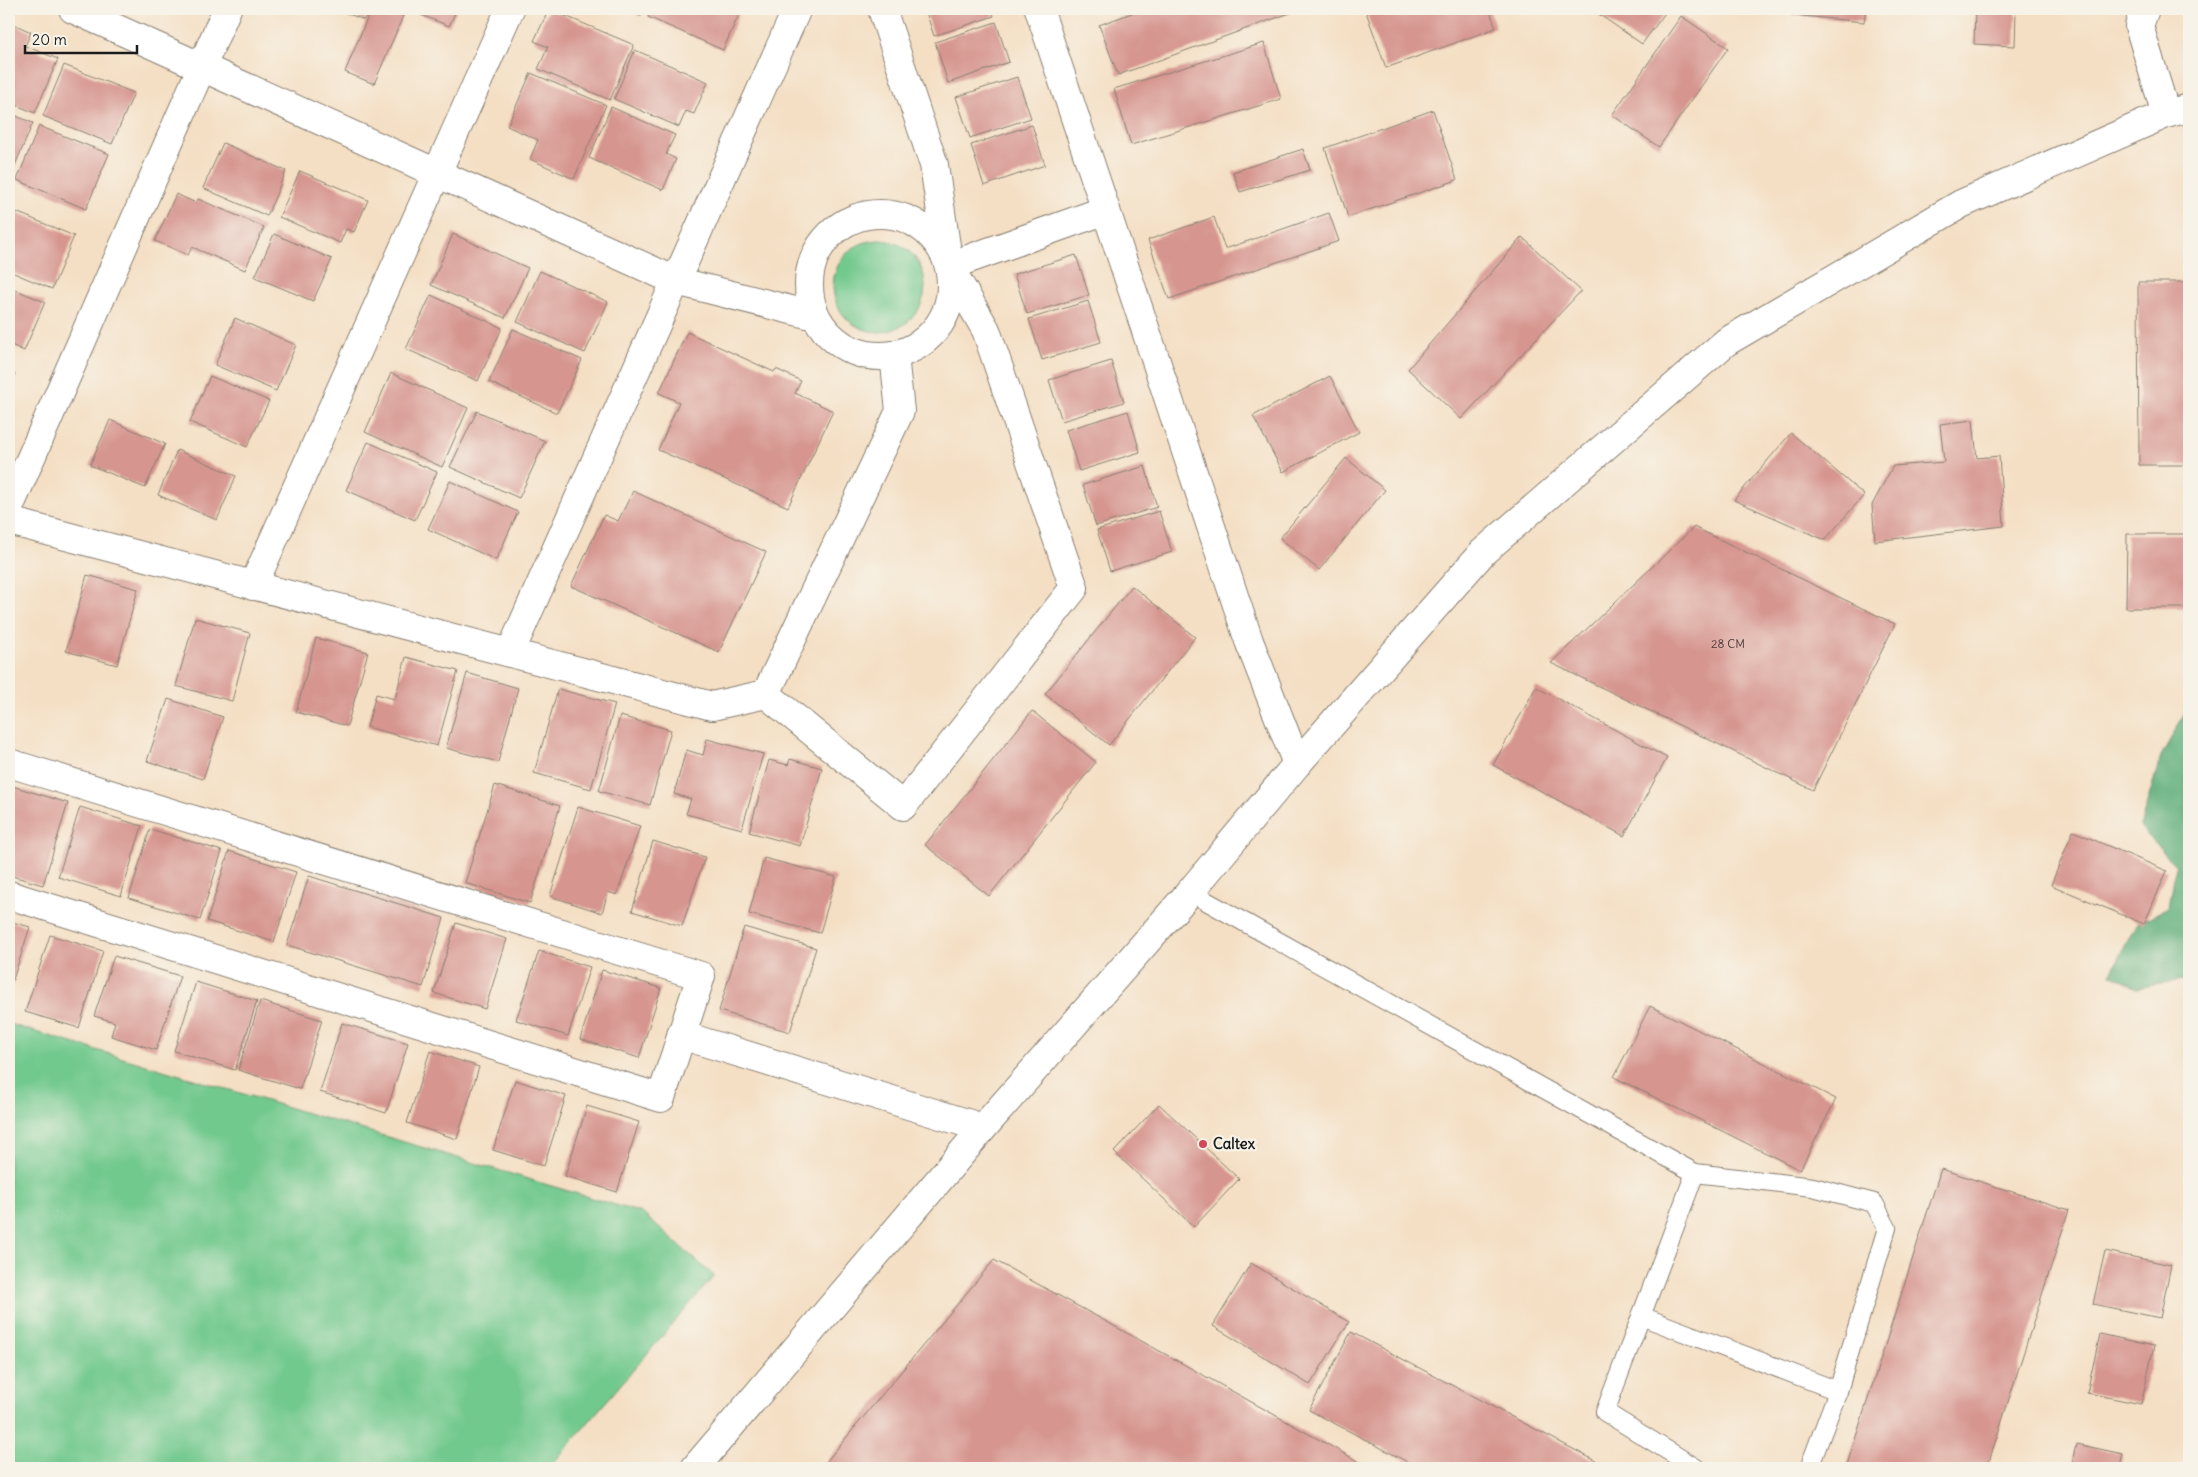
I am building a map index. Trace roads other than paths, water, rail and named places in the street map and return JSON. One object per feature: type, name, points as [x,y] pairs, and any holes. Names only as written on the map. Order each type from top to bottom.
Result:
[{"type":"street","points":[[73,9],[676,281],[815,316]]},
{"type":"street","points":[[9,508],[227,9]]},
{"type":"street","points":[[253,586],[510,9]]},
{"type":"street","points":[[510,653],[797,9]]},
{"type":"street","points":[[766,694],[904,806],[1074,588],[986,330],[949,266],[939,245],[922,228],[901,217],[878,214],[855,219],[834,230],[819,248],[810,270],[809,293],[815,316],[828,335],[848,349],[870,356],[894,355],[921,344],[941,322],[951,295],[949,266],[934,165],[882,9]]},
{"type":"street","points":[[1039,9],[1249,642],[1297,764]]},
{"type":"street","points":[[694,1468],[983,1128],[1190,892],[1297,764],[1483,552],[1726,342],[1960,204],[2178,111],[2139,26],[2145,9]]},
{"type":"street","points":[[949,266],[1106,210]]},
{"type":"street","points":[[766,694],[900,411],[894,355]]},
{"type":"street","points":[[9,521],[712,706],[766,694]]},
{"type":"street","points":[[9,762],[701,976],[660,1098],[9,895]]},
{"type":"street","points":[[682,1035],[983,1128]]},
{"type":"lane","points":[[1190,892],[1694,1173],[1813,1187],[1874,1203],[1887,1228],[1838,1391],[1809,1468]]},
{"type":"lane","points":[[1694,1173],[1605,1412],[1696,1468]]},
{"type":"lane","points":[[1641,1316],[1838,1391]]},
{"type":"place","name":"Caltex","points":[[1203,1144]]}]
